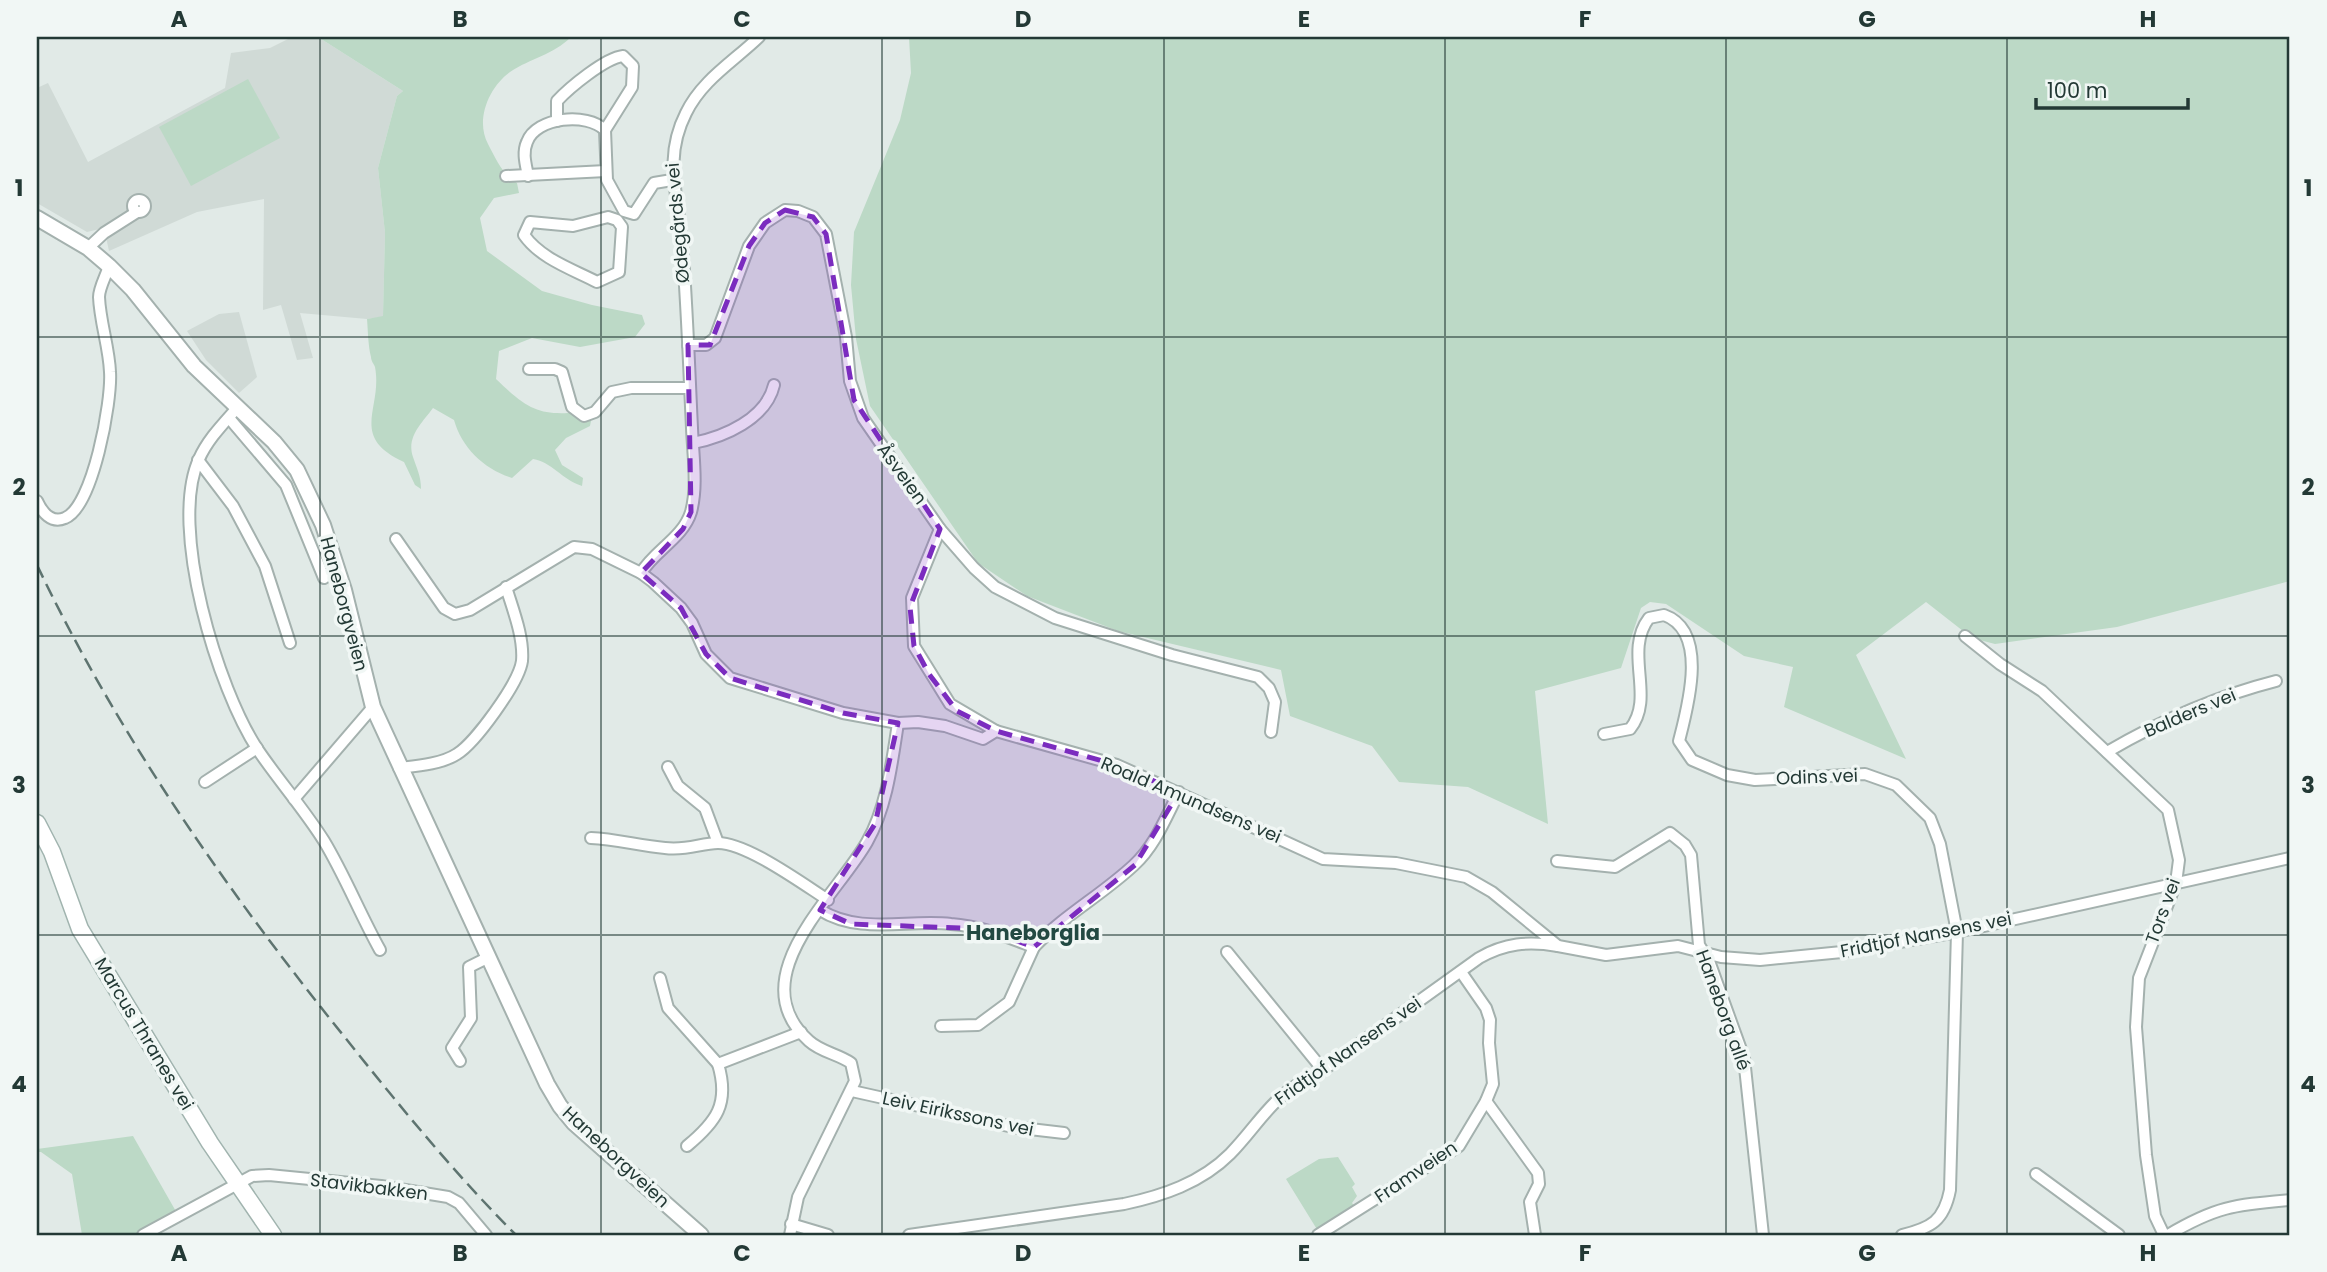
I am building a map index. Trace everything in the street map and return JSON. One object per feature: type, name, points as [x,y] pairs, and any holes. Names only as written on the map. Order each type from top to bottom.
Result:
[{"type":"main road","name":"Marcus Thranes vei","points":[[37,823],[52,852],[80,929],[237,1184],[272,1235]]},
{"type":"street","name":"Ødegårds vei","points":[[641,573],[651,558],[678,534],[688,518],[694,496],[682,242],[671,180],[673,149],[687,110],[711,78],[759,37]]},
{"type":"street","points":[[557,121],[557,101],[566,91],[607,61],[623,56],[633,66],[632,87],[605,130],[606,171],[620,216],[622,227],[619,272],[597,282],[560,264],[539,250],[524,235],[530,222],[573,226],[608,216],[620,216],[634,214],[654,183],[671,180]]},
{"type":"street","points":[[528,176],[525,158],[527,140],[538,127],[557,121],[594,122],[605,130]]},
{"type":"street","points":[[506,176],[606,171]]},
{"type":"street","name":"Åsveien","points":[[688,345],[706,345],[715,338],[749,246],[765,223],[785,210],[798,211],[813,217],[826,234],[855,400],[863,418],[940,530],[995,587],[1055,618],[1172,655],[1258,677],[1269,688],[1275,702],[1271,732]]},
{"type":"street","points":[[88,248],[104,233],[137,212]]},
{"type":"street","name":"Haneborgveien","points":[[37,218],[88,248],[109,266],[133,290],[233,413],[286,455],[314,505],[344,590],[373,707],[487,958],[559,1106],[701,1235]]},
{"type":"street","points":[[37,501],[47,516],[61,520],[68,517],[82,501],[91,475],[110,395],[110,372],[99,295],[109,266]]},
{"type":"street","points":[[529,369],[555,369],[562,372],[572,407],[584,416],[595,412],[612,392],[631,388],[690,387]]},
{"type":"street","points":[[692,443],[723,434],[759,413],[769,402],[774,386]]},
{"type":"street","points":[[324,578],[286,485],[233,413],[210,439],[198,460],[190,495],[188,529],[193,565],[215,648],[231,695],[257,748],[324,841],[380,950]]},
{"type":"street","points":[[198,460],[233,506],[265,566],[290,643]]},
{"type":"street","points":[[940,530],[912,598],[914,646],[950,704],[996,731]]},
{"type":"street","points":[[396,539],[450,613],[459,614],[470,610],[506,587],[518,627],[522,663],[509,689],[467,746],[456,755],[399,768]]},
{"type":"street","name":"Roald Amundsens vei","points":[[506,587],[574,547],[592,549],[641,573],[681,608],[692,623],[706,654],[730,678],[844,713],[898,723],[945,726],[982,739],[996,731],[1117,765],[1323,859],[1396,863],[1466,877],[1492,892],[1556,945]]},
{"type":"street","name":"Odins vei","points":[[1604,734],[1630,729],[1638,719],[1641,696],[1638,650],[1644,625],[1654,615],[1672,618],[1687,634],[1691,661],[1688,704],[1679,741],[1692,760],[1706,767],[1755,780],[1865,774],[1896,785],[1919,804],[1936,831],[1957,932],[1950,1190],[1942,1216],[1934,1225],[1902,1235]]},
{"type":"street","name":"Tors vei","points":[[1965,636],[2000,664],[2042,691],[2168,810],[2179,860],[2176,883],[2145,958],[2136,1004],[2146,1155],[2155,1216],[2166,1235]]},
{"type":"street","name":"Balders vei","points":[[2107,752],[2149,728],[2189,711],[2276,681]]},
{"type":"street","points":[[294,799],[373,707]]},
{"type":"street","points":[[828,1235],[791,1230],[798,1196],[852,1091],[855,1081],[852,1063],[819,1048],[801,1032],[793,1021],[784,987],[799,934],[850,870],[876,824],[898,723]]},
{"type":"street","points":[[205,782],[257,748]]},
{"type":"street","points":[[668,767],[678,786],[705,808],[718,843]]},
{"type":"street","points":[[941,1026],[978,1025],[1009,1002],[1034,947],[1051,928],[1135,865],[1154,840],[1179,792]]},
{"type":"street","name":"Haneborg allé","points":[[1557,861],[1615,867],[1662,835],[1674,834],[1685,845],[1694,867],[1702,952],[1709,961],[1744,1058],[1763,1235]]},
{"type":"street","points":[[591,838],[690,849],[718,843],[737,848],[773,865],[828,900]]},
{"type":"street","name":"Fridtjof Nansens vei","points":[[909,1235],[977,1223],[1089,1210],[1158,1196],[1209,1172],[1229,1155],[1276,1098],[1323,1070],[1500,946],[1535,942],[1606,955],[1663,947],[1760,960],[1792,958],[1957,932],[2290,858]]},
{"type":"street","points":[[820,910],[850,924],[950,923],[973,927],[1034,947]]},
{"type":"street","points":[[1227,952],[1323,1070]]},
{"type":"street","points":[[460,1061],[452,1048],[471,1018],[469,967],[487,958]]},
{"type":"street","name":"Framveien","points":[[1318,1235],[1452,1151],[1464,1140],[1486,1101],[1493,1084],[1490,1020],[1486,1008],[1461,972]]},
{"type":"street","points":[[660,978],[668,1008],[718,1064],[720,1113],[711,1126],[687,1146]]},
{"type":"street","points":[[718,1064],[801,1032]]},
{"type":"street","name":"Leiv Eirikssons vei","points":[[852,1091],[1013,1127],[1064,1133]]},
{"type":"street","points":[[1486,1101],[1538,1173],[1539,1184],[1530,1202],[1535,1235]]},
{"type":"street","points":[[2036,1174],[2119,1235]]},
{"type":"street","name":"Stavikbakken","points":[[143,1235],[251,1176],[269,1175],[381,1186],[448,1197],[459,1203],[486,1235]]},
{"type":"street","points":[[2166,1235],[2198,1217],[2229,1205],[2290,1200]]},
{"type":"highlighted area","points":[[785,210],[813,217],[826,234],[854,400],[940,529],[910,607],[914,646],[929,674],[957,711],[996,731],[1117,765],[1179,792],[1135,865],[1034,947],[984,929],[851,924],[820,910],[875,824],[898,723],[843,713],[730,678],[706,654],[681,608],[641,573],[683,529],[691,512],[688,345],[710,345],[749,246],[765,223]]},
{"type":"shaded area","points":[[292,37],[318,37],[403,91],[397,96],[378,168],[385,233],[383,317],[367,319],[300,313],[313,358],[297,360],[281,305],[263,310],[264,199],[197,212],[109,251],[104,228],[87,232],[37,203],[37,88],[48,83],[88,162],[225,88],[231,53],[270,48]]},
{"type":"shaded area","points":[[239,312],[257,377],[239,393],[206,360],[187,331],[219,314]]},
{"type":"green space","points":[[318,37],[571,37],[557,48],[510,72],[490,95],[484,115],[484,135],[500,166],[517,183],[519,193],[494,198],[480,218],[487,251],[542,291],[642,315],[645,324],[635,337],[580,347],[532,338],[499,351],[496,379],[520,400],[550,413],[593,411],[590,426],[566,438],[555,450],[562,465],[583,478],[582,486],[546,463],[533,459],[512,478],[492,469],[468,448],[454,420],[433,408],[416,431],[412,443],[411,450],[420,476],[421,489],[415,485],[404,462],[377,442],[372,432],[376,382],[369,348],[367,319],[383,316],[385,233],[378,168],[397,96],[403,91]]},
{"type":"green space","points":[[909,37],[2290,37],[2290,581],[2117,627],[1995,644],[1972,638],[1926,602],[1856,655],[1906,759],[1784,707],[1793,667],[1744,656],[1666,604],[1650,602],[1641,608],[1621,668],[1535,691],[1548,824],[1468,787],[1399,782],[1372,746],[1290,716],[1281,670],[1118,631],[1027,596],[978,563],[870,406],[856,339],[851,285],[854,232],[900,120],[911,73]]},
{"type":"green space","points":[[248,79],[280,138],[191,186],[159,127]]},
{"type":"green space","points":[[133,1136],[178,1215],[139,1235],[82,1235],[72,1174],[41,1152],[37,1152],[37,1149]]},
{"type":"green space","points":[[1338,1157],[1355,1184],[1352,1187],[1357,1196],[1352,1203],[1356,1208],[1318,1231],[1286,1179],[1319,1159]]},
{"type":"railway","points":[[37,565],[102,689],[138,750],[216,867],[299,980],[385,1087],[449,1163],[516,1235]]},
{"type":"district","name":"Haneborglia","points":[[1033,933]]}]
